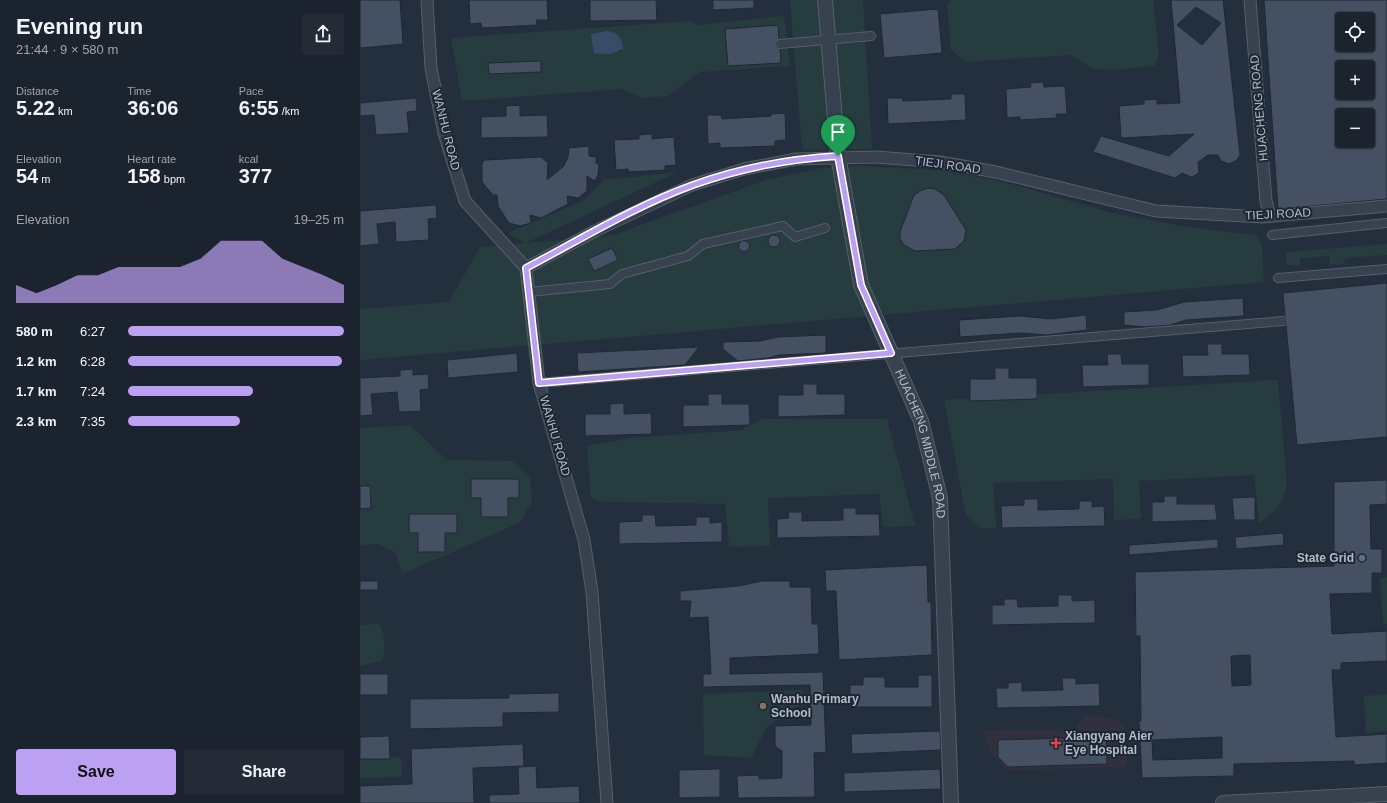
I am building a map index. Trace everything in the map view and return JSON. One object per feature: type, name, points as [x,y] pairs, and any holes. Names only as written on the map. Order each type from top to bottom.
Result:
[{"type":"street","name":"WANHU ROAD","points":[[427,0],[431,68],[444,133],[465,201],[526,268],[539,383],[585,548],[592,592],[607,803]]},
{"type":"street","name":"HUACHENG MIDDLE ROAD","points":[[826,0],[838,156],[861,285],[920,421],[940,498],[951,803]]},
{"type":"street","name":"HUACHENG ROAD","points":[[1253,7],[1266,201],[1270,216]]},
{"type":"street","points":[[780,44],[871,36]]},
{"type":"street","name":"TIEJI ROAD","points":[[526,268],[595,231],[692,185],[744,169],[796,159],[838,156],[876,157],[940,162],[996,172],[1156,211],[1262,217],[1387,206]]},
{"type":"street","points":[[1272,235],[1387,223]]},
{"type":"street","points":[[529,292],[610,284],[622,274],[688,256],[703,244],[750,232],[783,226],[795,237],[824,228]]},
{"type":"street","points":[[1278,278],[1387,269]]},
{"type":"street","points":[[539,383],[1283,321]]},
{"type":"street","points":[[1223,803],[1286,801],[1387,794]]},
{"type":"shaded area","name":"Xiangyang Aier Eye Hospital","points":[[1094,715],[1117,720],[1125,729],[1127,767],[1007,770],[992,755],[983,731],[1076,729],[1083,717]]},
{"type":"green space","points":[[790,0],[863,0],[872,149],[802,150]]},
{"type":"green space","points":[[952,0],[1153,0],[1159,56],[1154,66],[1111,70],[1094,69],[1071,55],[965,62],[951,50],[947,5]]},
{"type":"green space","points":[[784,16],[790,66],[700,72],[668,96],[644,98],[622,89],[462,101],[451,38],[690,21],[698,25]]},
{"type":"green space","points":[[861,166],[941,170],[1004,182],[1113,213],[1187,227],[1256,235],[1262,244],[1264,282],[360,360],[360,309],[449,302],[480,247],[524,243],[508,233],[584,200],[604,180],[678,172],[526,243],[613,235],[766,180],[822,168]]},
{"type":"green space","points":[[1387,244],[1387,255],[1346,258],[1342,265],[1330,264],[1329,256],[1300,258],[1300,265],[1287,266],[1286,252]]},
{"type":"green space","points":[[1278,380],[1287,485],[1283,498],[1278,507],[1259,523],[1254,475],[1139,481],[1141,519],[1114,520],[1113,479],[993,483],[996,528],[979,528],[966,515],[944,400]]},
{"type":"green space","points":[[763,419],[887,419],[915,526],[883,527],[879,494],[768,498],[770,546],[729,547],[725,504],[604,502],[591,498],[587,446],[630,438],[741,430]]},
{"type":"green space","points":[[410,425],[447,460],[512,461],[530,479],[532,502],[519,523],[402,574],[396,553],[378,544],[360,545],[360,428]]},
{"type":"green space","points":[[1387,577],[1387,624],[1383,624],[1380,578]]},
{"type":"green space","points":[[379,623],[383,633],[384,642],[382,661],[360,666],[360,625]]},
{"type":"green space","points":[[803,690],[803,705],[795,707],[766,728],[751,758],[704,755],[703,694]]},
{"type":"green space","points":[[1387,694],[1387,731],[1366,733],[1364,696]]},
{"type":"green space","points":[[401,757],[402,777],[360,778],[360,758]]},
{"type":"water","points":[[608,31],[615,33],[620,37],[623,50],[620,49],[617,52],[610,54],[594,54],[591,34]]},
{"type":"building","points":[[360,0],[400,0],[403,44],[360,48]]},
{"type":"building","points":[[469,0],[547,0],[548,20],[536,20],[537,25],[482,28],[481,23],[470,24]]},
{"type":"building","points":[[590,0],[656,0],[657,20],[590,21]]},
{"type":"building","points":[[713,0],[754,0],[754,8],[713,10]]},
{"type":"building","points":[[1171,0],[1223,0],[1240,155],[1237,160],[1229,164],[1221,161],[1218,155],[1208,155],[1198,162],[1199,172],[1196,175],[1191,177],[1182,173],[1175,178],[1093,152],[1101,136],[1169,156],[1194,134],[1121,138],[1119,106],[1144,104],[1144,100],[1157,99],[1157,104],[1180,103]],"holes":[[[1196,7],[1221,23],[1202,45],[1177,25]]]},
{"type":"building","points":[[1264,0],[1387,0],[1387,199],[1278,209]]},
{"type":"building","points":[[938,9],[942,53],[884,58],[880,14]]},
{"type":"building","points":[[778,25],[779,39],[775,44],[776,47],[780,49],[781,63],[728,66],[725,29]]},
{"type":"building","points":[[541,61],[541,72],[489,74],[488,63]]},
{"type":"building","points":[[1043,82],[1044,87],[1065,86],[1067,114],[1056,114],[1057,118],[1020,120],[1020,117],[1007,118],[1006,89],[1031,87],[1030,83]]},
{"type":"building","points":[[951,94],[965,94],[966,120],[888,124],[887,98],[903,98],[903,101],[951,99]]},
{"type":"building","points":[[416,98],[417,111],[407,112],[409,133],[376,135],[374,115],[360,116],[360,103]]},
{"type":"building","points":[[520,105],[520,116],[547,115],[548,137],[481,138],[481,117],[506,116],[506,106]]},
{"type":"building","points":[[785,113],[786,140],[775,141],[775,146],[720,148],[720,143],[708,144],[707,115],[721,115],[722,119],[771,116],[771,114]]},
{"type":"building","points":[[652,134],[652,139],[674,137],[676,165],[665,166],[665,170],[629,172],[628,169],[616,170],[614,140],[639,139],[639,135]]},
{"type":"building","points":[[589,146],[589,156],[596,157],[596,163],[599,165],[598,175],[595,181],[587,176],[587,191],[578,198],[567,196],[568,204],[541,218],[530,215],[531,223],[520,226],[509,223],[498,206],[497,195],[493,195],[482,182],[482,163],[485,160],[541,157],[548,163],[547,180],[564,166],[568,157],[569,148]]},
{"type":"building","points":[[929,188],[935,189],[944,195],[966,230],[964,241],[955,249],[915,251],[904,245],[900,239],[900,232],[914,195]]},
{"type":"building","points":[[436,205],[437,218],[428,219],[429,240],[396,242],[395,222],[377,224],[379,244],[360,246],[360,211]]},
{"type":"building","points":[[774,235],[778,237],[780,241],[778,245],[774,247],[770,245],[768,241],[770,237]]},
{"type":"building","points":[[744,240],[748,242],[750,246],[748,250],[744,252],[740,250],[738,246],[740,242]]},
{"type":"building","points":[[612,248],[618,260],[594,271],[588,259]]},
{"type":"building","points":[[1387,283],[1387,437],[1297,445],[1286,325],[1288,320],[1285,316],[1283,293]]},
{"type":"building","points":[[1243,298],[1244,316],[1186,320],[1170,325],[1145,327],[1124,325],[1124,312],[1157,310],[1184,302]]},
{"type":"building","points":[[1086,315],[1087,330],[1046,335],[1021,333],[960,337],[959,320],[1020,316],[1051,319]]},
{"type":"building","points":[[826,335],[826,353],[779,355],[768,358],[738,361],[723,349],[723,342],[760,341],[778,337]]},
{"type":"building","points":[[1207,344],[1222,344],[1222,354],[1249,354],[1250,375],[1183,377],[1182,355],[1208,355]]},
{"type":"building","points":[[699,347],[685,365],[578,372],[577,353]]},
{"type":"building","points":[[517,353],[518,372],[448,378],[447,360]]},
{"type":"building","points":[[1107,354],[1121,354],[1122,364],[1149,364],[1149,385],[1083,387],[1082,365],[1108,365]]},
{"type":"building","points":[[995,368],[1009,368],[1009,378],[1037,378],[1037,399],[970,401],[970,379],[995,379]]},
{"type":"building","points":[[413,369],[413,375],[428,374],[429,389],[420,390],[421,411],[399,412],[397,392],[371,394],[373,415],[360,416],[360,378],[400,376],[400,370]]},
{"type":"building","points":[[803,384],[817,384],[817,394],[845,394],[845,415],[778,417],[778,395],[803,395]]},
{"type":"building","points":[[708,394],[722,394],[722,404],[749,404],[750,425],[683,427],[683,405],[708,405]]},
{"type":"building","points":[[624,403],[624,414],[651,413],[652,434],[585,436],[585,414],[610,414],[610,404]]},
{"type":"building","points":[[471,479],[519,479],[519,498],[508,498],[508,517],[481,517],[481,498],[471,498]]},
{"type":"building","points":[[1387,480],[1387,504],[1370,505],[1371,549],[1382,549],[1382,573],[1372,573],[1372,593],[1330,594],[1332,634],[1387,631],[1387,661],[1341,663],[1341,670],[1332,670],[1336,737],[1387,734],[1387,763],[1354,765],[1354,761],[1234,764],[1234,776],[1142,778],[1139,721],[1141,721],[1140,636],[1136,636],[1135,572],[1334,566],[1334,482]],"holes":[[[1250,655],[1251,685],[1232,686],[1231,656]],[[1222,737],[1222,758],[1153,760],[1152,740]]]},
{"type":"building","points":[[360,486],[370,486],[371,508],[360,509]]},
{"type":"building","points":[[1164,496],[1177,496],[1177,504],[1215,504],[1217,520],[1152,522],[1152,502],[1164,502]]},
{"type":"building","points":[[1255,497],[1255,520],[1234,520],[1232,498]]},
{"type":"building","points":[[1024,499],[1038,499],[1038,510],[1079,509],[1079,501],[1092,501],[1092,507],[1104,506],[1105,526],[1002,528],[1001,506],[1024,505]]},
{"type":"building","points":[[843,508],[856,508],[856,514],[879,514],[880,536],[777,538],[777,519],[789,518],[788,512],[802,512],[802,521],[843,520]]},
{"type":"building","points":[[409,514],[457,514],[457,533],[445,533],[445,552],[418,552],[418,533],[409,533]]},
{"type":"building","points":[[642,515],[655,515],[656,526],[696,525],[696,517],[710,517],[710,523],[722,522],[722,542],[619,544],[619,522],[642,521]]},
{"type":"building","points":[[1283,533],[1284,545],[1236,549],[1235,537]]},
{"type":"building","points":[[1218,539],[1218,548],[1129,555],[1129,545]]},
{"type":"building","points":[[927,565],[928,602],[931,602],[932,655],[839,660],[836,591],[826,591],[825,570]]},
{"type":"building","points":[[360,581],[378,581],[378,590],[360,590]]},
{"type":"building","points":[[763,581],[790,581],[790,587],[811,587],[812,624],[818,624],[819,654],[730,658],[730,674],[823,672],[826,752],[814,753],[815,797],[738,798],[737,776],[759,775],[759,779],[782,778],[782,751],[775,746],[775,726],[811,725],[810,685],[703,687],[703,674],[711,674],[708,617],[689,618],[691,601],[680,601],[680,591],[738,586]]},
{"type":"building","points":[[1058,595],[1072,595],[1072,601],[1095,600],[1095,623],[992,625],[992,605],[1004,605],[1004,599],[1017,599],[1018,607],[1058,606]]},
{"type":"building","points":[[360,674],[388,674],[388,695],[360,695]]},
{"type":"building","points":[[918,675],[932,675],[932,707],[850,707],[850,685],[863,685],[863,677],[885,677],[885,687],[918,687]]},
{"type":"building","points":[[1062,678],[1076,678],[1076,684],[1099,683],[1100,706],[997,708],[996,688],[1008,688],[1008,683],[1022,682],[1022,691],[1063,690]]},
{"type":"building","points":[[559,693],[559,712],[503,713],[503,727],[410,729],[410,699],[509,698],[509,694]]},
{"type":"building","points":[[940,731],[941,750],[852,754],[851,734]]},
{"type":"building","points":[[389,736],[390,759],[360,759],[360,737]]},
{"type":"building","name":"Xiangyang Aier Eye Hospital","points":[[1106,737],[1107,764],[1008,767],[998,757],[998,740]]},
{"type":"building","points":[[523,744],[524,766],[473,768],[474,803],[360,803],[360,786],[412,784],[411,749]]},
{"type":"building","points":[[536,766],[537,788],[579,786],[580,803],[489,803],[489,795],[519,794],[518,767]]},
{"type":"building","points":[[720,769],[720,797],[679,798],[679,770]]},
{"type":"building","points":[[940,769],[941,789],[844,792],[844,773]]},
{"type":"place","name":"State Grid","points":[[1362,558]]},
{"type":"place","name":"Wanhu Primary School","points":[[763,706]]},
{"type":"place","name":"Xiangyang Aier Eye Hospital","points":[[1056,743]]},
{"type":"route","points":[[838,156],[861,285],[891,353],[539,383],[526,268],[595,231],[692,185],[744,169],[796,159],[838,156]]}]
